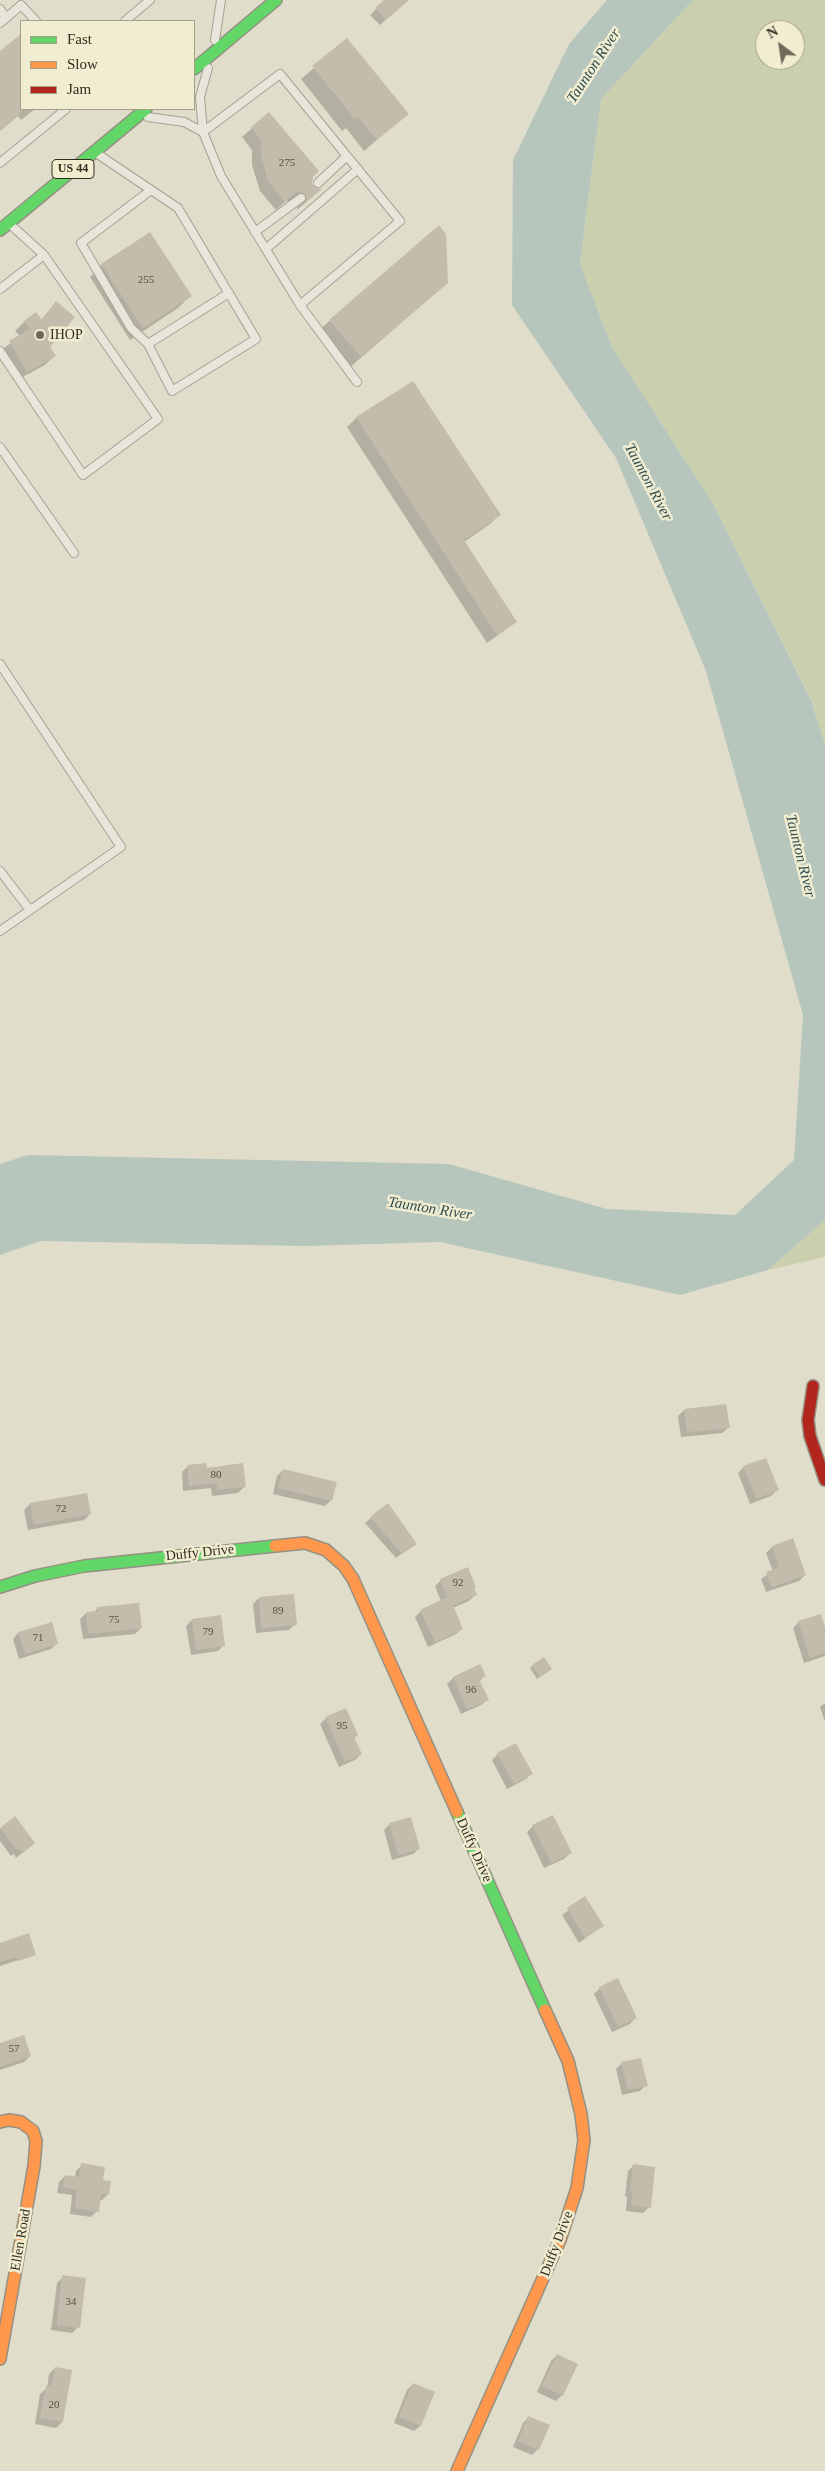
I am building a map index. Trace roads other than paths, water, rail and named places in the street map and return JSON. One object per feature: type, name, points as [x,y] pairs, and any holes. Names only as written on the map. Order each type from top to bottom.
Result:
[{"type":"main road","points":[[195,68],[276,0]]},
{"type":"main road","name":"US 44","points":[[4,226],[141,112]]},
{"type":"main road","points":[[813,1386],[808,1420],[810,1436],[825,1480]]},
{"type":"main road","name":"Duffy Drive","points":[[0,1587],[35,1576],[84,1566],[299,1543],[316,1545],[326,1550],[344,1566],[353,1579],[568,2062],[584,2132],[582,2164],[560,2240],[457,2471]]},
{"type":"main road","name":"Ellen Road","points":[[0,2122],[10,2120],[25,2124],[32,2131],[36,2141],[34,2166],[0,2360]]},
{"type":"lane","points":[[126,20],[150,0]]},
{"type":"lane","points":[[221,0],[212,53],[200,97],[203,132],[221,176],[255,232],[300,305],[357,382]]},
{"type":"lane","points":[[0,9],[3,21],[21,5],[35,20]]},
{"type":"lane","points":[[203,132],[280,74],[400,220],[300,305]]},
{"type":"lane","points":[[0,163],[65,110]]},
{"type":"lane","points":[[141,112],[184,122],[203,132]]},
{"type":"lane","points":[[94,152],[151,190],[178,208],[256,339],[172,391],[148,344],[131,328],[81,243],[151,190]]},
{"type":"lane","points":[[318,183],[347,156]]},
{"type":"lane","points":[[266,249],[358,169]]},
{"type":"lane","points":[[255,232],[301,198]]},
{"type":"lane","points":[[0,351],[84,475],[158,419],[44,255],[4,226]]},
{"type":"lane","points":[[0,289],[44,255]]},
{"type":"lane","points":[[148,344],[229,293]]},
{"type":"lane","points":[[0,446],[74,554]]},
{"type":"lane","points":[[0,664],[121,846],[0,931]]},
{"type":"lane","points":[[0,871],[30,910]]},
{"type":"water","name":"Taunton River","points":[[607,0],[693,0],[601,99],[580,264],[612,347],[714,505],[811,700],[825,745],[825,1220],[768,1270],[680,1295],[440,1242],[305,1246],[41,1241],[0,1255],[0,1164],[28,1155],[449,1164],[607,1209],[735,1215],[794,1160],[803,1015],[706,671],[616,458],[512,305],[513,160],[569,44]]},
{"type":"place","name":"IHOP","points":[[40,335]]}]
